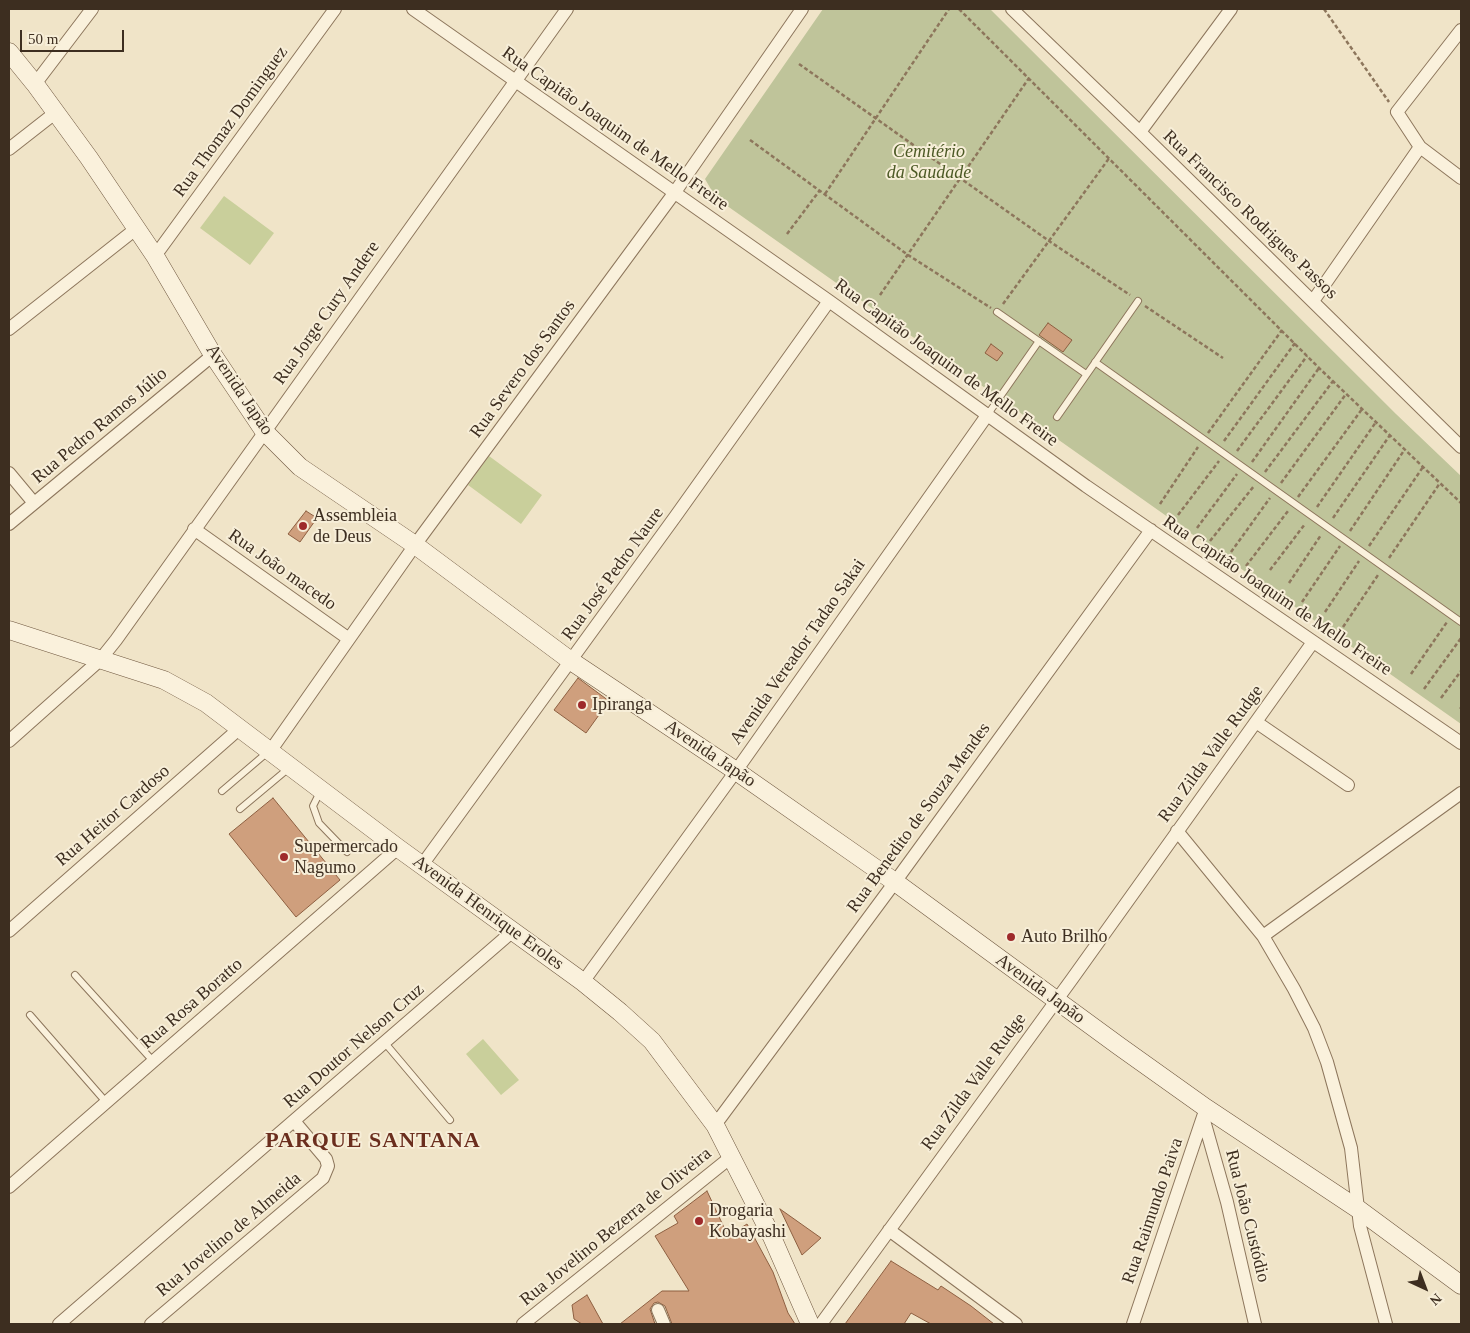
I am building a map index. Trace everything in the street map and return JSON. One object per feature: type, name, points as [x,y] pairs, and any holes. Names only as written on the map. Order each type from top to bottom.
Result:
[{"type":"main road","name":"Avenida Japão","points":[[9,52],[90,158],[155,256],[213,355],[264,431],[300,467],[415,545],[571,661],[736,771],[895,882],[1205,1112],[1358,1209],[1461,1284]]},
{"type":"main road","name":"Avenida Henrique Eroles","points":[[9,630],[164,680],[206,703],[271,750],[398,848],[583,982],[652,1041],[715,1125],[772,1237],[810,1324]]},
{"type":"street","points":[[35,84],[92,9]]},
{"type":"street","name":"Rua Thomaz Dominguez","points":[[155,256],[335,9]]},
{"type":"street","name":"Rua Capitão Joaquim de Mello Freire","points":[[413,9],[829,301],[1086,486],[1461,743]]},
{"type":"street","name":"Rua Jorge Cury Andere","points":[[9,741],[100,660],[567,9]]},
{"type":"street","name":"Rua Severo dos Santos","points":[[271,750],[415,545],[675,192],[802,9]]},
{"type":"street","name":"Rua Francisco Rodrigues Passos","points":[[1012,9],[1461,447]]},
{"type":"street","points":[[1140,132],[1231,9]]},
{"type":"street","points":[[1461,30],[1397,112],[1420,147],[1461,178]]},
{"type":"street","points":[[9,149],[55,113]]},
{"type":"street","points":[[1313,301],[1420,147]]},
{"type":"street","points":[[9,329],[137,228]]},
{"type":"street","name":"Rua José Pedro Naure","points":[[422,865],[829,301]]},
{"type":"street","name":"Rua Pedro Ramos Júlio","points":[[9,524],[213,355]]},
{"type":"street","name":"Avenida Vereador Tadao Sakai","points":[[583,982],[736,771],[988,414]]},
{"type":"street","points":[[9,473],[34,503]]},
{"type":"street","name":"Rua João macedo","points":[[194,529],[349,639]]},
{"type":"street","name":"Rua Benedito de Souza Mendes","points":[[715,1125],[895,882],[1151,530]]},
{"type":"street","name":"Rua Zilda Valle Rudge","points":[[821,1324],[1313,642]]},
{"type":"street","points":[[1256,722],[1348,785]]},
{"type":"street","name":"Rua Heitor Cardoso","points":[[9,931],[240,728]]},
{"type":"street","points":[[1263,936],[1461,793]]},
{"type":"street","points":[[1176,831],[1263,936],[1314,1028],[1327,1062],[1351,1148],[1360,1226],[1386,1324]]},
{"type":"street","name":"Rua Rosa Boratto","points":[[9,1187],[398,848]]},
{"type":"street","name":"Rua Doutor Nelson Cruz","points":[[59,1324],[513,931]]},
{"type":"street","name":"Rua Raimundo Paiva","points":[[1133,1324],[1205,1112]]},
{"type":"street","name":"Rua João Custódio","points":[[1205,1112],[1255,1324]]},
{"type":"street","name":"Rua Jovelino de Almeida","points":[[151,1324],[323,1178],[328,1166],[326,1159],[294,1122]]},
{"type":"street","name":"Rua Jovelino Bezerra de Oliveira","points":[[523,1324],[731,1157]]},
{"type":"street","points":[[889,1230],[1016,1324]]},
{"type":"street","points":[[658,1310],[664,1324]]},
{"type":"lane","points":[[1057,417],[1138,301]]},
{"type":"lane","points":[[997,312],[1086,374]]},
{"type":"lane","points":[[988,414],[1039,341]]},
{"type":"lane","points":[[1095,362],[1461,622]]},
{"type":"lane","points":[[222,791],[271,750]]},
{"type":"lane","points":[[240,809],[292,766]]},
{"type":"lane","points":[[321,788],[313,806],[319,823],[347,852]]},
{"type":"lane","points":[[76,975],[153,1061]]},
{"type":"lane","points":[[30,1015],[106,1102]]},
{"type":"lane","points":[[384,1043],[450,1120]]},
{"type":"path","points":[[825,194],[949,9]]},
{"type":"path","points":[[959,9],[1110,157],[1319,368],[1461,503]]},
{"type":"path","points":[[1324,9],[1397,112]]},
{"type":"path","points":[[799,64],[1049,241]]},
{"type":"path","points":[[880,295],[1029,78]]},
{"type":"path","points":[[750,140],[908,255],[997,312],[1110,157]]},
{"type":"path","points":[[787,234],[820,190]]},
{"type":"path","points":[[1160,504],[1282,330]]},
{"type":"path","points":[[1218,449],[1295,344]]},
{"type":"path","points":[[1231,459],[1307,356]]},
{"type":"path","points":[[1197,528],[1319,368]]},
{"type":"path","points":[[1210,541],[1260,479],[1333,381]]},
{"type":"path","points":[[1231,552],[1346,394]]},
{"type":"path","points":[[1246,566],[1362,408]]},
{"type":"path","points":[[1270,570],[1312,516],[1376,422]]},
{"type":"path","points":[[1288,583],[1390,435]]},
{"type":"path","points":[[1302,602],[1405,449]]},
{"type":"path","points":[[1178,515],[1224,454]]},
{"type":"path","points":[[1325,612],[1423,467]]},
{"type":"path","points":[[1343,627],[1440,483]]},
{"type":"path","points":[[1411,674],[1452,615]]},
{"type":"path","points":[[1424,689],[1461,638]]},
{"type":"path","points":[[1441,698],[1461,671]]},
{"type":"green space","name":"Cemitério da Saudade","points":[[823,9],[990,9],[1396,414],[1461,476],[1461,724],[716,198],[705,179]]},
{"type":"green space","points":[[224,196],[274,233],[250,265],[200,228]]},
{"type":"green space","points":[[489,456],[542,495],[521,524],[468,485]]},
{"type":"green space","points":[[483,1039],[519,1080],[501,1095],[466,1054]]},
{"type":"building","points":[[1048,323],[1072,340],[1063,352],[1039,335]]},
{"type":"building","points":[[991,344],[1003,353],[997,361],[985,353]]},
{"type":"building","name":"Assembleia de Deus","points":[[306,511],[317,518],[300,542],[288,534]]},
{"type":"building","name":"Ipiranga","points":[[578,678],[609,701],[586,733],[554,710]]},
{"type":"building","name":"Supermercado Nagumo","points":[[273,798],[340,880],[296,917],[229,834]]},
{"type":"building","points":[[707,1191],[728,1236],[747,1224],[773,1272],[788,1313],[795,1324],[672,1324],[665,1306],[658,1302],[654,1303],[650,1309],[655,1324],[620,1324],[662,1291],[689,1291],[655,1236],[678,1223],[674,1216]]},
{"type":"building","points":[[780,1209],[821,1238],[802,1255]]},
{"type":"building","points":[[891,1261],[938,1290],[941,1286],[994,1324],[931,1324],[911,1313],[904,1324],[845,1324]]},
{"type":"building","points":[[587,1295],[603,1324],[582,1324],[574,1319],[572,1305]]},
{"type":"place","name":"Assembleia de Deus","points":[[303,526]]},
{"type":"place","name":"Ipiranga","points":[[582,705]]},
{"type":"place","name":"Supermercado Nagumo","points":[[284,857]]},
{"type":"place","name":"Auto Brilho","points":[[1011,937]]},
{"type":"place","name":"Drogaria Kobayashi","points":[[699,1221]]},
{"type":"district","name":"PARQUE SANTANA","points":[[373,1141]]}]
